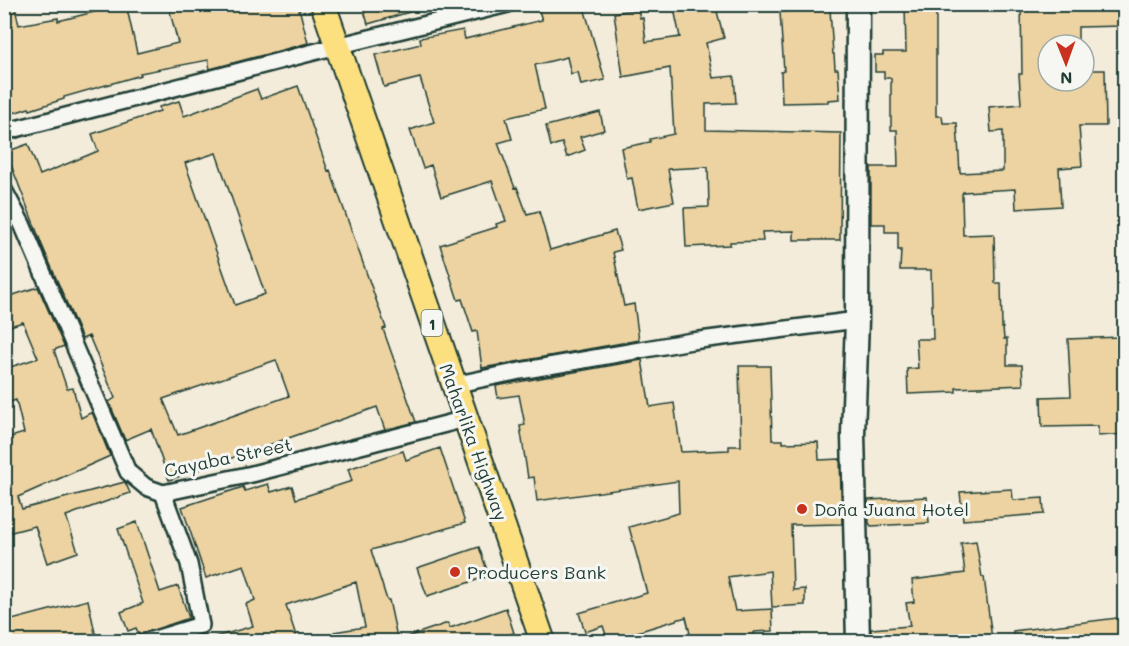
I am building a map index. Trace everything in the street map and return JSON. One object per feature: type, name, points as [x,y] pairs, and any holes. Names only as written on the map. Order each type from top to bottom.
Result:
[{"type":"main road","name":"Maharlika Highway","points":[[323,4],[543,642]]},
{"type":"street","points":[[4,132],[337,46],[463,10],[508,4]]},
{"type":"street","points":[[858,4],[857,320],[853,434],[858,642]]},
{"type":"street","name":"Cayaba Street","points":[[4,190],[22,224],[128,472],[146,487],[163,493],[252,474],[465,419]]},
{"type":"street","points":[[453,385],[692,341],[857,320]]},
{"type":"street","points":[[145,642],[201,625],[189,564],[163,493]]},
{"type":"building","points":[[4,4],[14,4],[19,25],[58,18],[58,21],[126,4],[137,53],[178,43],[168,4],[298,4],[308,43],[210,69],[208,60],[140,73],[141,75],[4,116]]},
{"type":"building","points":[[362,4],[419,4],[420,9],[368,24]]},
{"type":"building","points":[[549,4],[583,4],[605,80],[581,85],[578,72],[571,74],[567,57],[535,65],[545,109],[506,118],[512,139],[498,143],[527,214],[539,211],[550,250],[615,231],[621,250],[613,252],[624,306],[634,304],[639,340],[482,368],[477,331],[473,332],[462,299],[458,300],[440,245],[497,227],[496,224],[506,221],[492,181],[441,197],[431,165],[423,168],[410,130],[434,122],[420,78],[384,87],[375,55],[421,44],[420,38],[463,30],[465,39],[542,20],[538,8]]},
{"type":"building","points":[[673,4],[715,4],[724,38],[706,43],[713,78],[734,76],[736,103],[706,104],[706,130],[841,133],[840,240],[794,240],[794,231],[762,232],[763,241],[686,247],[684,208],[709,207],[708,167],[668,169],[674,202],[638,209],[632,178],[627,179],[621,148],[674,134],[670,68],[623,77],[614,13],[638,9],[640,18],[643,18],[646,42],[680,37]]},
{"type":"building","points":[[905,4],[936,4],[936,116],[942,116],[943,123],[957,123],[960,173],[1003,171],[1003,131],[991,132],[989,107],[1021,104],[1019,74],[1022,74],[1021,4],[1082,4],[1082,11],[1122,9],[1123,26],[1078,27],[1078,33],[1036,33],[1036,93],[1096,93],[1096,70],[1105,70],[1106,126],[1079,126],[1082,166],[1059,168],[1061,206],[1016,209],[1015,189],[963,192],[962,194],[963,235],[994,234],[995,283],[1001,283],[1002,328],[1004,339],[1007,339],[1007,365],[1022,365],[1023,385],[956,388],[956,392],[908,394],[907,369],[918,368],[916,339],[933,339],[931,270],[900,270],[901,250],[898,250],[898,232],[885,232],[885,224],[871,224],[871,167],[898,167],[897,130],[891,130],[891,78],[884,78],[884,72],[875,72],[875,55],[883,55],[883,52],[906,52]]},
{"type":"building","points":[[830,9],[833,54],[835,69],[838,69],[840,99],[828,100],[828,102],[782,103],[781,72],[784,71],[780,12]]},
{"type":"building","points":[[298,86],[386,328],[383,329],[416,422],[385,430],[377,407],[169,480],[151,429],[125,440],[109,402],[115,398],[89,336],[82,339],[6,152],[28,144],[40,175],[98,151],[92,134],[160,111],[159,107],[179,101],[184,116],[257,89],[261,99]],"holes":[[[216,153],[265,294],[235,305],[185,163]],[[276,360],[289,396],[178,435],[163,399]]]},
{"type":"building","points":[[600,112],[604,130],[580,137],[585,150],[567,157],[562,143],[551,146],[546,126]]},
{"type":"building","points":[[38,287],[64,346],[54,350],[67,389],[73,388],[81,418],[92,412],[110,456],[18,497],[22,509],[125,482],[130,493],[66,516],[78,552],[47,563],[35,526],[4,534],[4,439],[24,433],[16,400],[4,401],[4,369],[38,358],[23,322],[4,328],[4,298]]},
{"type":"building","points":[[1120,337],[1125,434],[1098,436],[1098,426],[1042,427],[1041,397],[1071,396],[1068,339]]},
{"type":"building","points":[[642,360],[650,407],[674,403],[681,452],[729,450],[729,446],[741,446],[739,366],[770,366],[772,440],[783,440],[783,443],[818,442],[819,460],[840,459],[842,524],[791,525],[793,590],[805,589],[805,605],[772,607],[770,571],[728,577],[735,611],[772,609],[773,631],[754,632],[754,636],[691,638],[686,617],[608,641],[603,626],[585,632],[579,613],[647,593],[629,527],[679,513],[678,481],[537,501],[534,477],[528,478],[520,426],[525,425],[519,395],[498,398],[496,386]]},
{"type":"building","points":[[440,448],[465,523],[371,550],[387,600],[389,600],[398,642],[335,642],[334,632],[365,627],[356,582],[286,605],[298,642],[216,642],[215,637],[253,626],[246,604],[255,600],[244,565],[206,578],[182,507],[243,487],[245,491],[268,484],[271,492],[292,486],[296,499],[352,481],[348,469],[403,451],[406,460]]},
{"type":"building","points":[[1012,489],[1013,500],[1043,498],[1044,514],[963,520],[960,492]]},
{"type":"building","points":[[927,497],[929,523],[871,526],[869,523],[868,500]]},
{"type":"building","points":[[137,522],[160,592],[178,586],[189,618],[139,635],[136,628],[128,631],[121,612],[143,603],[118,529]]},
{"type":"building","points":[[976,541],[982,577],[984,577],[992,639],[976,642],[871,642],[871,629],[910,626],[906,603],[914,602],[912,580],[965,573],[961,543]]},
{"type":"building","points":[[479,547],[489,576],[427,596],[417,568]]},
{"type":"building","points":[[88,600],[97,642],[4,642],[4,622]]},
{"type":"building","points":[[506,608],[514,633],[503,636],[505,642],[402,642],[401,639],[448,623],[450,628]]},
{"type":"building","points":[[1125,617],[1125,642],[1013,642],[1013,631]]},
{"type":"place","name":"Doña Juana Hotel","points":[[802,509]]},
{"type":"place","name":"Producers Bank","points":[[455,572]]}]
